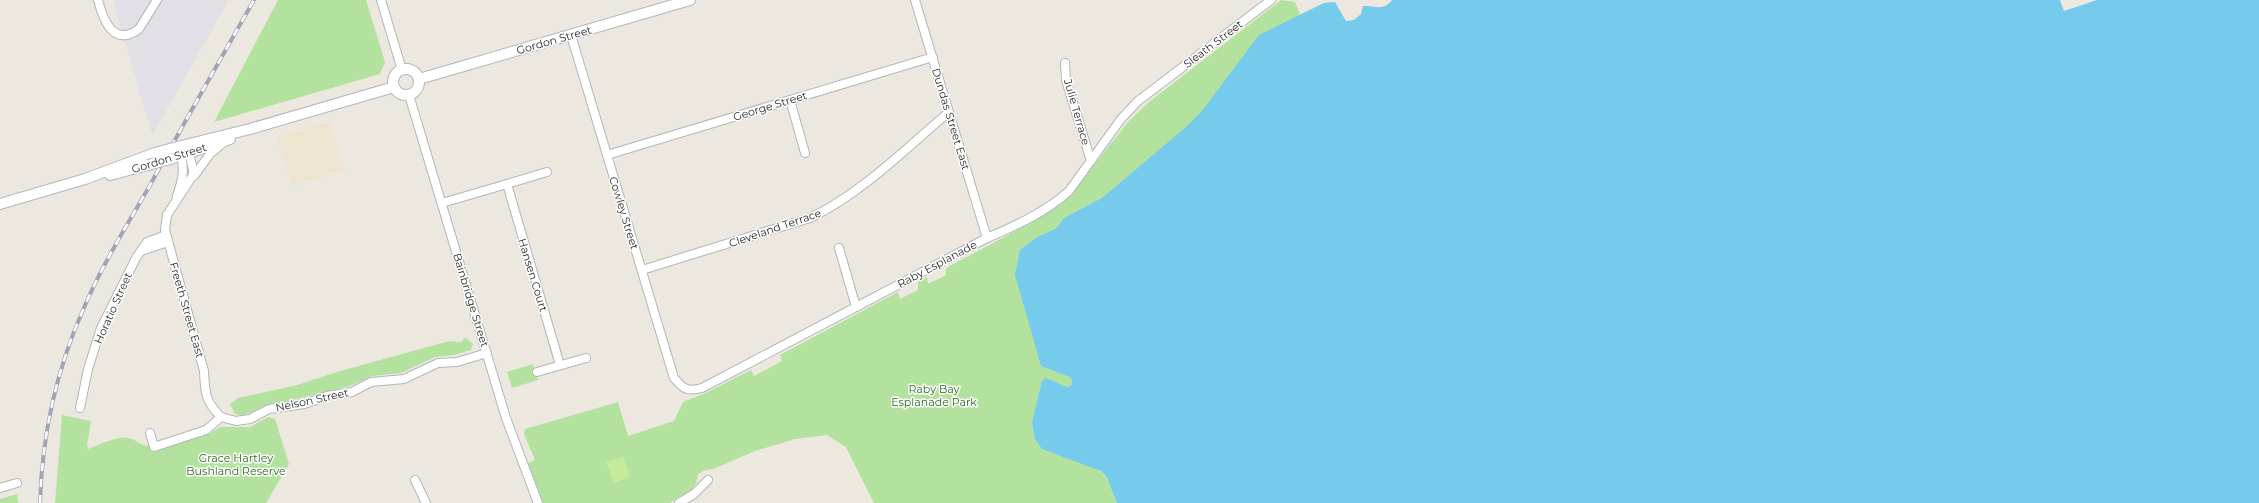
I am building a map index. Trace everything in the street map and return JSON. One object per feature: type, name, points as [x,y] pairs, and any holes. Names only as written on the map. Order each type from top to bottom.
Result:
[{"type":"street","points":[[98,0],[105,23],[111,30],[122,35],[139,30],[157,0]]},
{"type":"street","points":[[381,0],[402,70]]},
{"type":"street","name":"Gordon Street","points":[[419,79],[690,0]]},
{"type":"street","name":"Dundas Street East","points":[[916,0],[987,238]]},
{"type":"street","name":"Sleath Street","points":[[1154,88],[1271,0]]},
{"type":"street","name":"Cowley Street","points":[[571,35],[674,378],[682,388]]},
{"type":"street","name":"George Street","points":[[607,155],[932,57]]},
{"type":"street","name":"Julie Terrace","points":[[1066,63],[1066,80],[1091,161]]},
{"type":"street","points":[[408,69],[414,72],[419,79],[416,91],[409,95],[398,93],[394,87],[394,76],[402,70],[408,69]]},
{"type":"street","name":"Gordon Street","points":[[0,204],[85,179],[170,159],[182,150],[394,87]]},
{"type":"street","name":"Raby Esplanade","points":[[682,388],[692,391],[702,388],[1010,227],[1060,199],[1069,191],[1121,119],[1154,88]]},
{"type":"street","name":"Bainbridge Street","points":[[409,95],[506,418],[538,503]]},
{"type":"street","points":[[790,100],[805,153]]},
{"type":"street","name":"Cleveland Terrace","points":[[642,270],[810,218],[832,208],[851,194],[949,112]]},
{"type":"street","name":"Gordon Street","points":[[85,179],[155,153],[182,150],[227,140],[250,129]]},
{"type":"street","name":"Freeth Street East","points":[[176,200],[210,154],[227,140]]},
{"type":"street","points":[[182,150],[193,169],[191,180]]},
{"type":"street","name":"Freeth Street East","points":[[182,150],[184,168],[183,177],[176,200],[166,221],[167,238],[204,372],[205,393],[211,407],[221,416]]},
{"type":"street","points":[[442,203],[547,172]]},
{"type":"street","name":"Hansen Court","points":[[506,184],[560,365]]},
{"type":"street","name":"Horatio Street","points":[[80,408],[88,369],[101,328],[138,255],[147,242],[167,238]]},
{"type":"street","points":[[838,248],[856,307]]},
{"type":"street","name":"Nelson Street","points":[[221,416],[236,421],[250,419],[269,409],[304,404],[327,396],[352,392],[371,382],[404,379],[438,363],[457,362],[487,353]]},
{"type":"street","points":[[537,372],[586,358]]},
{"type":"street","points":[[150,433],[154,447],[206,430],[221,416]]},
{"type":"street","points":[[415,480],[426,503]]},
{"type":"street","points":[[679,503],[694,494],[708,480]]},
{"type":"street","points":[[0,488],[17,483]]},
{"type":"shaded area","points":[[113,0],[229,0],[152,136]]},
{"type":"shaded area","points":[[329,121],[345,171],[292,186],[277,137]]},
{"type":"green space","points":[[278,0],[366,0],[385,62],[380,74],[214,122]]},
{"type":"green space","name":"Raby Bay Esplanade Park","points":[[1281,0],[1295,2],[1300,15],[1316,7],[1072,380],[1072,385],[1067,387],[1046,378],[1095,468],[1103,474],[1109,483],[1117,503],[874,503],[846,447],[827,435],[795,439],[755,451],[713,469],[702,471],[698,475],[696,483],[691,491],[670,503],[543,503],[528,463],[535,460],[524,434],[525,429],[618,402],[628,436],[674,421],[683,402],[706,393],[751,370],[754,376],[782,361],[780,355],[898,292],[900,299],[918,290],[918,282],[927,277],[928,284],[946,275],[946,268],[1012,233],[1063,203],[1129,121],[1149,102]]},
{"type":"green space","points":[[465,337],[473,344],[471,350],[454,355],[435,357],[401,373],[372,376],[350,386],[267,406],[242,416],[235,414],[230,404],[238,398],[297,385],[337,372],[449,341],[461,342]]},
{"type":"green space","points":[[533,364],[538,380],[512,388],[507,372]]},
{"type":"green space","name":"Grace Hartley Bushland Reserve","points":[[62,415],[91,421],[87,445],[88,449],[108,441],[125,437],[150,446],[209,434],[220,427],[250,427],[268,417],[275,419],[289,464],[266,503],[55,503]]},
{"type":"green space","points":[[623,456],[630,477],[614,483],[606,462]]},
{"type":"green space","points":[[17,494],[18,503],[0,503],[0,499]]},
{"type":"water","points":[[1392,0],[2060,0],[2064,11],[2097,0],[2259,0],[2259,503],[1117,503],[1107,478],[1101,471],[1042,449],[1035,439],[1032,422],[1042,381],[1046,378],[1067,387],[1072,385],[1072,380],[1070,377],[1041,366],[1015,275],[1020,250],[1036,238],[1057,228],[1064,218],[1102,198],[1185,128],[1202,111],[1259,35],[1324,3],[1335,2],[1346,21],[1354,20],[1361,14],[1363,6],[1382,7],[1389,4]]},
{"type":"railway","points":[[40,503],[41,478],[47,429],[58,380],[73,333],[90,294],[114,247],[254,0]]}]
